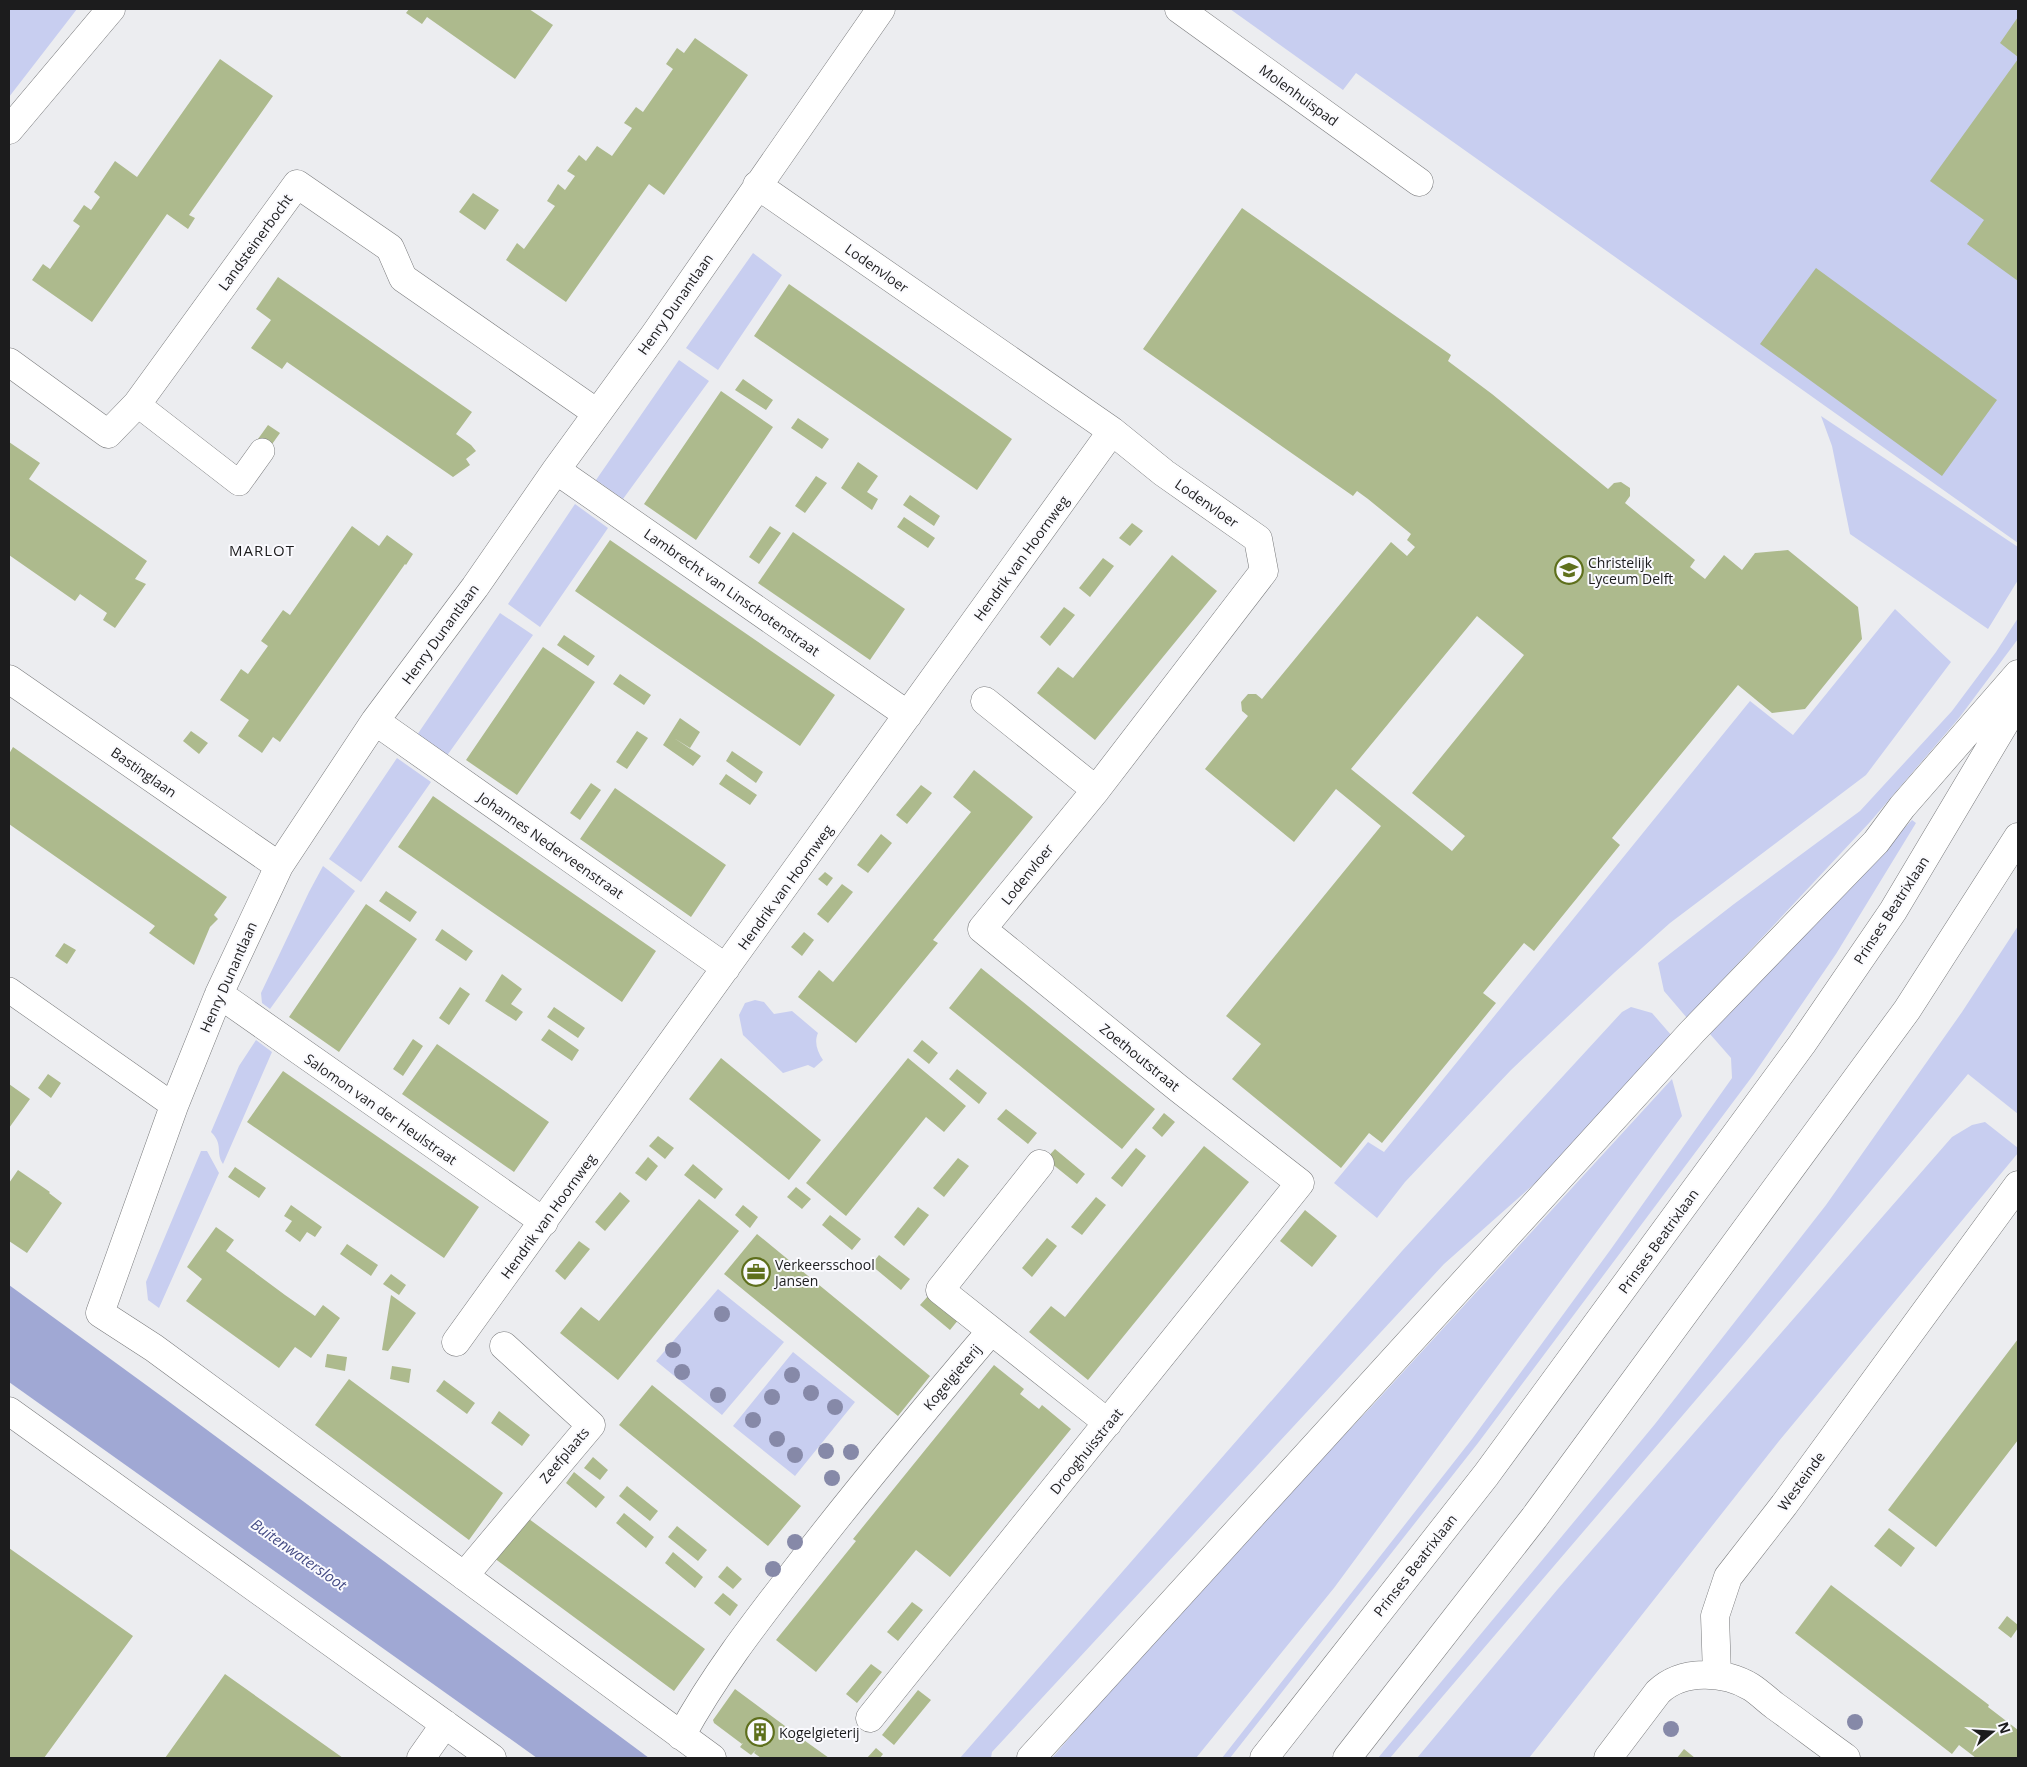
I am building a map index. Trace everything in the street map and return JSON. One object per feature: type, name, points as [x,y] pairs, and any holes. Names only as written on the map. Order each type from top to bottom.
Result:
[{"type":"street","points":[[9,130],[111,9]]},
{"type":"street","name":"Henry Dunantlaan","points":[[464,1576],[154,1348],[100,1313],[174,1106],[219,994],[279,866],[375,721],[475,587],[556,470],[655,334],[881,9]]},
{"type":"street","name":"Molenhuispad","points":[[1179,9],[1419,182]]},
{"type":"street","name":"Landsteinerbocht","points":[[9,362],[108,434],[137,404],[297,184],[390,248],[403,278],[597,413]]},
{"type":"street","name":"Lodenvloer","points":[[757,185],[1112,431],[1164,472],[1258,540],[1264,571],[1096,790],[982,929]]},
{"type":"street","name":"Hendrik van Hoornweg","points":[[456,1342],[1112,431]]},
{"type":"street","name":"Lambrecht van Linschotenstraat","points":[[556,470],[908,715]]},
{"type":"street","points":[[1031,1758],[1692,1032],[1876,842],[1902,807],[2018,674]]},
{"type":"street","name":"Bastinglaan","points":[[9,679],[279,866]]},
{"type":"street","points":[[985,701],[1096,790]]},
{"type":"street","name":"Prinses Beatrixlaan","points":[[1264,1758],[1486,1475],[1802,1044],[1893,911],[2018,701]]},
{"type":"street","name":"Johannes Nederveenstraat","points":[[375,721],[726,968]]},
{"type":"street","points":[[1907,1010],[2018,837]]},
{"type":"street","points":[[1347,1758],[1534,1518],[1907,1010],[2018,870]]},
{"type":"street","name":"Zoethoutstraat","points":[[982,929],[1178,1088],[1300,1182]]},
{"type":"street","name":"Salomon van der Heulstraat","points":[[219,994],[544,1222]]},
{"type":"street","name":"Kogelgieterij","points":[[1040,1164],[940,1290],[1108,1423]]},
{"type":"street","name":"Drooghuisstraat","points":[[870,1718],[1300,1182]]},
{"type":"street","name":"Westeinde","points":[[1717,1675],[1715,1616],[1728,1576],[1784,1505],[2018,1185]]},
{"type":"street","name":"Kogelgieterij","points":[[681,1736],[701,1700],[760,1617],[844,1508],[990,1331]]},
{"type":"street","name":"Zeefplaats","points":[[464,1576],[591,1425],[504,1346]]},
{"type":"street","points":[[9,1411],[492,1758]]},
{"type":"street","points":[[464,1576],[712,1758]]},
{"type":"street","points":[[1608,1758],[1666,1684],[1703,1674],[1717,1675],[1751,1687],[1846,1758]]},
{"type":"street","points":[[421,1758],[445,1724]]},
{"type":"lane","points":[[137,404],[239,483],[262,451]]},
{"type":"lane","points":[[9,990],[174,1106]]},
{"type":"shaded area","points":[[9,9],[77,9],[9,97]]},
{"type":"shaded area","points":[[1230,9],[2018,9],[2018,543],[1356,73],[1343,90]]},
{"type":"shaded area","points":[[753,253],[782,275],[718,370],[686,348]]},
{"type":"shaded area","points":[[679,360],[709,381],[623,499],[596,480]]},
{"type":"shaded area","points":[[1821,416],[2018,547],[2018,580],[1988,629],[1850,534],[1832,446]]},
{"type":"shaded area","points":[[575,504],[608,528],[540,627],[508,604]]},
{"type":"shaded area","points":[[1895,609],[1951,662],[1866,775],[1670,923],[1615,972],[1511,1070],[1405,1182],[1377,1218],[1334,1183],[1368,1142],[1384,1152],[1750,701],[1793,735]]},
{"type":"shaded area","points":[[500,613],[533,635],[446,757],[417,735]]},
{"type":"shaded area","points":[[2018,618],[2018,639],[1959,718],[1870,822],[1687,1018],[1664,991],[1658,963],[1860,811],[1952,711],[1996,652]]},
{"type":"shaded area","points":[[397,758],[431,782],[361,882],[329,859]]},
{"type":"shaded area","points":[[1912,820],[1916,823],[1836,954],[1754,1074],[1478,1443],[1230,1758],[1222,1758],[1472,1439],[1611,1249],[1732,1078],[1731,1058],[1710,1034]]},
{"type":"shaded area","points":[[323,866],[355,891],[270,1009],[262,1003],[261,993]]},
{"type":"shaded area","points":[[2018,926],[2018,1114],[1968,1074],[1747,1340],[1390,1758],[1378,1758],[1655,1424],[1826,1205],[1962,1012]]},
{"type":"shaded area","points":[[755,1000],[764,1002],[774,1014],[792,1011],[818,1033],[817,1046],[823,1060],[814,1068],[808,1065],[783,1073],[743,1035],[739,1015],[745,1003]]},
{"type":"shaded area","points":[[1631,1007],[1652,1013],[1672,1036],[1560,1161],[1444,1264],[992,1752],[991,1758],[960,1758],[1402,1251],[1622,1012]]},
{"type":"shaded area","points":[[256,1040],[272,1052],[223,1164],[217,1141],[211,1132],[239,1066]]},
{"type":"shaded area","points":[[1672,1079],[1682,1116],[1334,1588],[1196,1758],[1052,1758],[1199,1587],[1371,1407]]},
{"type":"shaded area","points":[[1985,1122],[2018,1148],[2018,1153],[1779,1441],[1529,1758],[1417,1758],[1557,1590],[1952,1137],[1972,1125]]},
{"type":"shaded area","points":[[201,1151],[207,1151],[219,1173],[159,1308],[148,1300],[146,1282]]},
{"type":"shaded area","points":[[718,1289],[784,1342],[722,1415],[656,1361]]},
{"type":"shaded area","points":[[793,1352],[855,1402],[795,1476],[733,1426]]},
{"type":"water","name":"Buitenwatersloot","points":[[9,1285],[649,1758],[537,1758],[9,1382]]},
{"type":"building","points":[[409,9],[529,9],[553,25],[515,79],[427,17],[422,24],[406,13]]},
{"type":"building","points":[[2018,17],[2018,57],[2000,43]]},
{"type":"building","points":[[695,38],[748,75],[664,195],[649,184],[566,302],[506,260],[517,243],[524,249],[555,206],[547,201],[558,184],[565,190],[575,176],[567,171],[579,155],[586,161],[597,146],[612,156],[632,128],[624,123],[636,107],[643,112],[673,69],[666,64],[677,48],[684,53]]},
{"type":"building","points":[[220,59],[273,96],[189,215],[195,218],[188,229],[167,214],[92,322],[32,280],[43,264],[50,269],[80,226],[73,221],[84,205],[91,210],[100,197],[94,192],[115,161],[137,177]]},
{"type":"building","points":[[2018,59],[2018,281],[1967,244],[1984,220],[1930,181]]},
{"type":"building","points":[[473,193],[499,210],[485,230],[459,212]]},
{"type":"building","points":[[1242,208],[1451,355],[1448,361],[1492,394],[1608,489],[1614,483],[1621,482],[1630,488],[1630,496],[1625,503],[1695,560],[1690,567],[1705,579],[1724,555],[1742,570],[1755,553],[1788,550],[1858,607],[1862,639],[1805,709],[1772,713],[1738,685],[1612,838],[1620,845],[1534,951],[1524,943],[1483,993],[1496,1003],[1382,1143],[1369,1133],[1341,1168],[1232,1079],[1261,1044],[1226,1016],[1381,826],[1336,789],[1294,842],[1205,769],[1248,716],[1242,711],[1241,702],[1248,694],[1256,694],[1262,699],[1391,542],[1407,556],[1415,547],[1407,540],[1411,534],[1368,499],[1357,491],[1353,496],[1143,349]],"holes":[[[1477,616],[1524,655],[1412,793],[1465,836],[1452,851],[1351,769]]]},
{"type":"building","points":[[1816,268],[1997,400],[1942,476],[1760,344]]},
{"type":"building","points":[[278,277],[472,412],[456,434],[476,451],[466,459],[470,465],[453,477],[287,362],[282,369],[251,348],[271,320],[256,309]]},
{"type":"building","points":[[789,284],[1012,439],[977,490],[754,336]]},
{"type":"building","points":[[743,379],[773,400],[766,410],[735,390]]},
{"type":"building","points":[[721,391],[773,427],[696,540],[644,504]]},
{"type":"building","points":[[798,418],[829,439],[822,449],[791,428]]},
{"type":"building","points":[[268,425],[280,433],[270,447],[258,439]]},
{"type":"building","points":[[9,442],[40,463],[29,479],[147,561],[135,579],[146,584],[115,628],[103,620],[107,613],[80,594],[75,601],[9,555]]},
{"type":"building","points":[[858,462],[878,476],[867,492],[878,499],[872,510],[841,488]]},
{"type":"building","points":[[816,476],[827,483],[805,513],[795,506]]},
{"type":"building","points":[[910,495],[940,516],[934,526],[903,505]]},
{"type":"building","points":[[904,517],[935,538],[928,548],[897,527]]},
{"type":"building","points":[[1132,523],[1143,531],[1130,546],[1119,538]]},
{"type":"building","points":[[352,526],[379,546],[387,535],[413,554],[280,742],[273,737],[262,753],[238,736],[249,720],[220,700],[241,669],[248,674],[268,646],[261,641],[283,610],[290,615]]},
{"type":"building","points":[[770,526],[781,533],[759,564],[749,557]]},
{"type":"building","points":[[793,532],[905,609],[870,660],[758,583]]},
{"type":"building","points":[[610,540],[835,695],[800,746],[575,591]]},
{"type":"building","points":[[1172,555],[1217,591],[1095,740],[1037,693],[1058,667],[1073,678]]},
{"type":"building","points":[[1103,558],[1114,566],[1090,597],[1079,588]]},
{"type":"building","points":[[1064,607],[1075,615],[1050,646],[1040,637]]},
{"type":"building","points":[[564,635],[595,656],[588,666],[557,645]]},
{"type":"building","points":[[543,647],[595,682],[517,795],[466,760]]},
{"type":"building","points":[[620,674],[651,695],[644,705],[613,684]]},
{"type":"building","points":[[680,718],[700,732],[690,748],[674,738],[701,756],[693,766],[663,745]]},
{"type":"building","points":[[191,731],[208,743],[199,754],[183,741]]},
{"type":"building","points":[[637,731],[648,738],[627,769],[616,762]]},
{"type":"building","points":[[13,747],[227,897],[214,915],[218,919],[210,927],[194,965],[149,933],[155,926],[9,824],[9,754]]},
{"type":"building","points":[[732,751],[763,772],[756,783],[726,761]]},
{"type":"building","points":[[974,770],[1033,817],[933,940],[938,943],[856,1043],[798,997],[819,970],[833,982],[971,812],[953,797]]},
{"type":"building","points":[[726,774],[757,795],[750,805],[719,784]]},
{"type":"building","points":[[591,783],[601,790],[580,820],[570,813]]},
{"type":"building","points":[[921,785],[932,793],[907,824],[896,815]]},
{"type":"building","points":[[615,788],[726,865],[691,917],[580,839]]},
{"type":"building","points":[[433,796],[656,951],[622,1002],[398,847]]},
{"type":"building","points":[[881,834],[892,843],[868,873],[857,865]]},
{"type":"building","points":[[825,872],[833,878],[827,886],[818,879]]},
{"type":"building","points":[[842,884],[853,892],[828,923],[817,914]]},
{"type":"building","points":[[386,891],[417,912],[410,922],[379,901]]},
{"type":"building","points":[[366,904],[417,939],[339,1052],[289,1017]]},
{"type":"building","points":[[442,929],[473,951],[466,961],[435,940]]},
{"type":"building","points":[[804,932],[814,940],[802,956],[791,947]]},
{"type":"building","points":[[64,943],[76,950],[67,964],[55,956]]},
{"type":"building","points":[[981,968],[1155,1109],[1122,1149],[949,1008]]},
{"type":"building","points":[[502,974],[522,989],[511,1004],[523,1012],[516,1021],[485,1001]]},
{"type":"building","points":[[460,987],[470,994],[449,1025],[439,1018]]},
{"type":"building","points":[[554,1007],[585,1028],[578,1038],[547,1017]]},
{"type":"building","points":[[549,1029],[579,1050],[572,1061],[541,1040]]},
{"type":"building","points":[[413,1039],[423,1046],[403,1076],[393,1069]]},
{"type":"building","points":[[922,1040],[938,1053],[929,1064],[913,1051]]},
{"type":"building","points":[[437,1044],[549,1122],[514,1172],[402,1094]]},
{"type":"building","points":[[721,1058],[821,1140],[789,1180],[689,1099]]},
{"type":"building","points":[[908,1058],[966,1106],[944,1132],[926,1117],[846,1216],[806,1183]]},
{"type":"building","points":[[957,1069],[987,1093],[979,1104],[949,1079]]},
{"type":"building","points":[[283,1071],[479,1207],[444,1258],[247,1122]]},
{"type":"building","points":[[48,1074],[61,1083],[51,1098],[38,1088]]},
{"type":"building","points":[[9,1084],[30,1099],[9,1128]]},
{"type":"building","points":[[1006,1109],[1037,1133],[1028,1144],[997,1119]]},
{"type":"building","points":[[1164,1113],[1175,1122],[1162,1137],[1152,1128]]},
{"type":"building","points":[[658,1136],[674,1148],[665,1159],[649,1146]]},
{"type":"building","points":[[1204,1146],[1249,1182],[1088,1380],[1029,1332],[1051,1306],[1065,1317]]},
{"type":"building","points":[[1136,1148],[1146,1156],[1122,1187],[1111,1178]]},
{"type":"building","points":[[1055,1149],[1085,1174],[1077,1184],[1046,1159]]},
{"type":"building","points":[[648,1157],[658,1166],[646,1181],[635,1173]]},
{"type":"building","points":[[958,1158],[969,1166],[944,1197],[933,1188]]},
{"type":"building","points":[[693,1164],[723,1189],[715,1199],[684,1175]]},
{"type":"building","points":[[235,1167],[266,1188],[259,1198],[228,1177]]},
{"type":"building","points":[[18,1170],[50,1192],[62,1203],[27,1253],[9,1241],[9,1183]]},
{"type":"building","points":[[796,1187],[811,1199],[802,1209],[787,1197]]},
{"type":"building","points":[[620,1192],[630,1201],[605,1231],[595,1222]]},
{"type":"building","points":[[1096,1197],[1106,1205],[1082,1235],[1071,1227]]},
{"type":"building","points":[[699,1199],[739,1231],[618,1380],[560,1333],[581,1307],[599,1321]]},
{"type":"building","points":[[291,1205],[322,1227],[315,1237],[307,1232],[300,1242],[285,1231],[292,1221],[284,1216]]},
{"type":"building","points":[[743,1205],[758,1217],[750,1228],[735,1215]]},
{"type":"building","points":[[918,1207],[929,1215],[904,1246],[894,1237]]},
{"type":"building","points":[[1305,1210],[1337,1236],[1312,1267],[1280,1241]]},
{"type":"building","points":[[830,1215],[861,1239],[852,1250],[822,1225]]},
{"type":"building","points":[[216,1227],[234,1240],[226,1251],[285,1295],[315,1316],[323,1305],[340,1318],[311,1358],[295,1347],[279,1368],[186,1301],[202,1279],[187,1267]]},
{"type":"building","points":[[757,1234],[930,1376],[898,1416],[724,1274]]},
{"type":"building","points":[[1047,1238],[1057,1246],[1032,1277],[1022,1268]]},
{"type":"building","points":[[579,1241],[590,1249],[565,1280],[555,1271]]},
{"type":"building","points":[[347,1244],[378,1265],[371,1276],[340,1254]]},
{"type":"building","points":[[879,1255],[910,1279],[901,1290],[871,1265]]},
{"type":"building","points":[[391,1274],[406,1285],[399,1295],[383,1284]]},
{"type":"building","points":[[391,1295],[416,1313],[388,1351],[382,1350]]},
{"type":"building","points":[[929,1295],[959,1319],[950,1330],[920,1305]]},
{"type":"building","points":[[2018,1339],[2018,1440],[1936,1547],[1888,1510]]},
{"type":"building","points":[[327,1354],[347,1357],[345,1371],[325,1367]]},
{"type":"building","points":[[994,1365],[1024,1389],[1020,1394],[1039,1409],[1042,1405],[1071,1429],[950,1577],[916,1550],[816,1672],[776,1640],[856,1541],[853,1539]]},
{"type":"building","points":[[392,1366],[411,1369],[409,1383],[390,1379]]},
{"type":"building","points":[[349,1379],[503,1493],[469,1540],[315,1425]]},
{"type":"building","points":[[444,1380],[475,1403],[467,1414],[436,1391]]},
{"type":"building","points":[[652,1385],[801,1506],[768,1546],[619,1425]]},
{"type":"building","points":[[499,1411],[530,1435],[522,1446],[491,1423]]},
{"type":"building","points":[[593,1457],[608,1470],[600,1480],[584,1468]]},
{"type":"building","points":[[574,1472],[605,1497],[596,1508],[566,1483]]},
{"type":"building","points":[[627,1486],[658,1511],[650,1521],[619,1496]]},
{"type":"building","points":[[624,1513],[654,1537],[646,1548],[616,1523]]},
{"type":"building","points":[[525,1516],[705,1649],[674,1691],[494,1558]]},
{"type":"building","points":[[677,1526],[707,1550],[698,1561],[668,1537]]},
{"type":"building","points":[[1889,1528],[1915,1548],[1901,1567],[1874,1546]]},
{"type":"building","points":[[9,1548],[133,1636],[44,1758],[9,1758]]},
{"type":"building","points":[[673,1552],[703,1577],[695,1588],[665,1563]]},
{"type":"building","points":[[727,1566],[742,1579],[733,1589],[718,1577]]},
{"type":"building","points":[[1831,1585],[1989,1705],[1988,1707],[2018,1730],[2018,1758],[1976,1758],[1959,1745],[1952,1754],[1795,1633]]},
{"type":"building","points":[[723,1593],[738,1605],[730,1616],[714,1603]]},
{"type":"building","points":[[912,1602],[923,1610],[898,1641],[887,1632]]},
{"type":"building","points":[[2007,1616],[2018,1625],[2011,1638],[1998,1628]]},
{"type":"building","points":[[871,1664],[882,1672],[857,1703],[846,1694]]},
{"type":"building","points":[[225,1674],[343,1758],[165,1758]]},
{"type":"building","name":"Kogelgieterij","points":[[735,1689],[829,1758],[761,1758],[754,1753],[756,1750],[751,1755],[740,1747],[743,1743],[714,1723],[713,1720]]},
{"type":"building","points":[[918,1690],[931,1700],[894,1745],[882,1735]]},
{"type":"building","name":"Kogelgieterij","points":[[876,1748],[883,1754],[880,1758],[867,1758]]},
{"type":"building","points":[[1684,1749],[1695,1758],[1677,1758]]},
{"type":"place","name":"Christelijk Lyceum Delft","points":[[1569,570]]},
{"type":"place","name":"Verkeersschool Jansen","points":[[756,1272]]},
{"type":"place","name":"Kogelgieterij","points":[[760,1732]]},
{"type":"district","name":"MARLOT","points":[[262,550]]}]
